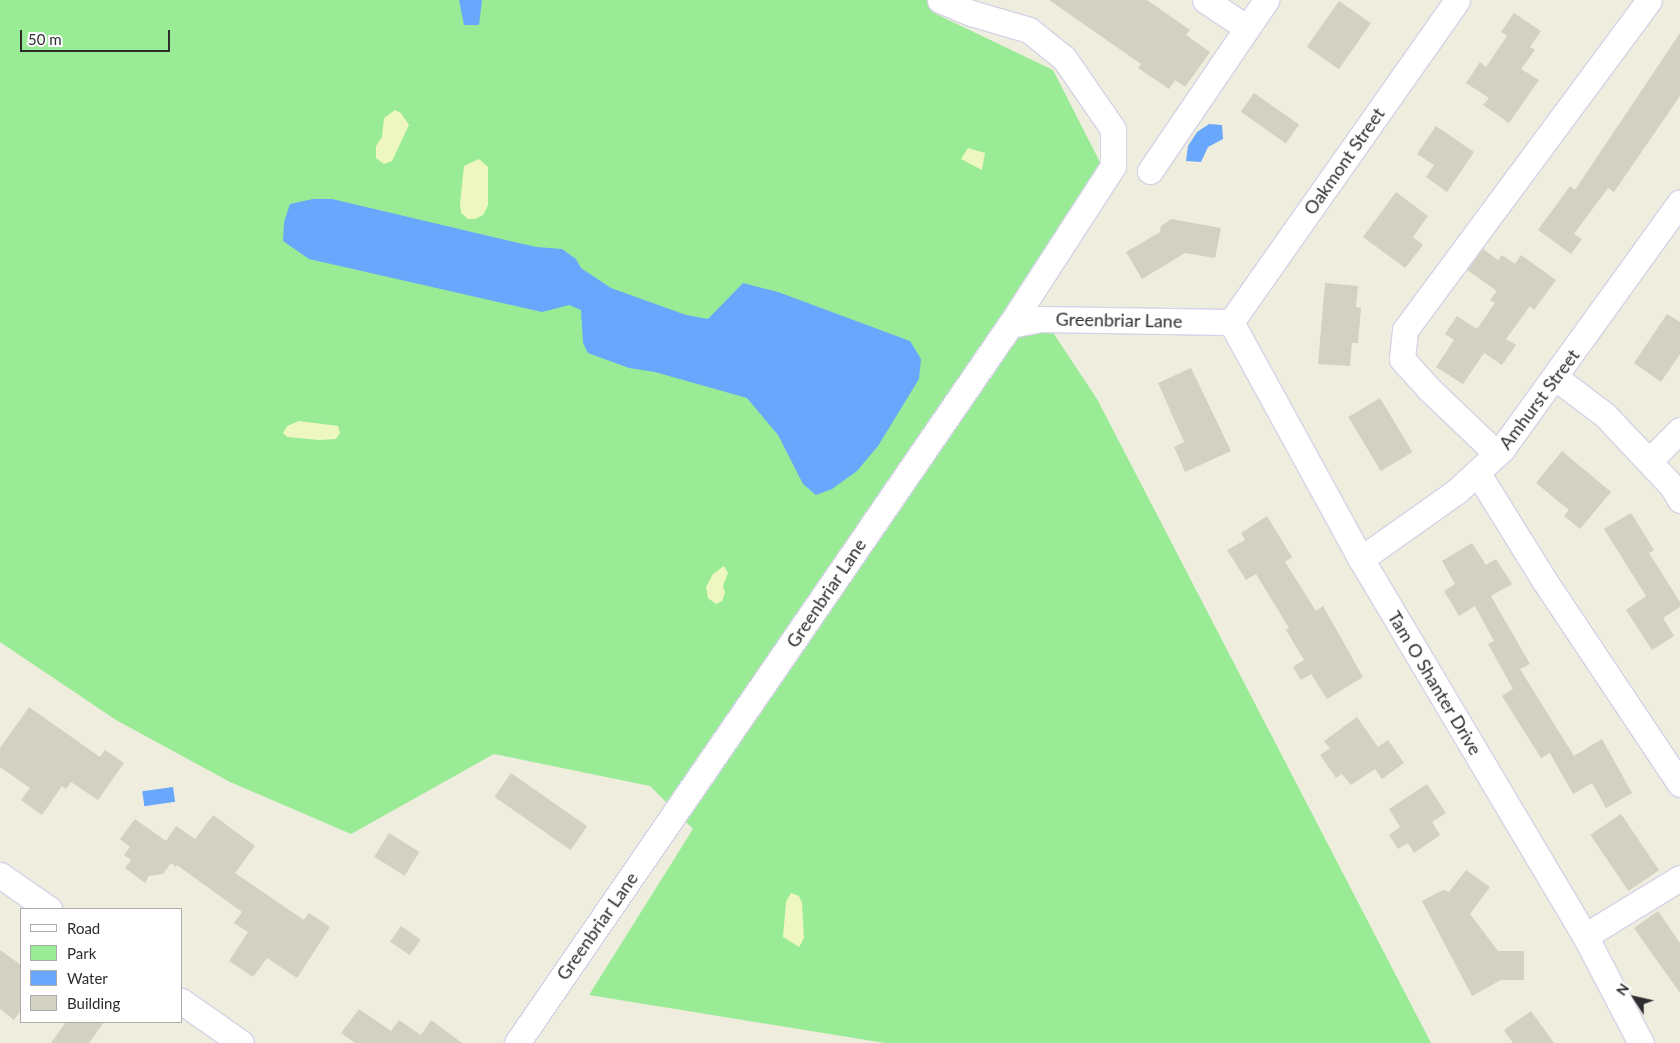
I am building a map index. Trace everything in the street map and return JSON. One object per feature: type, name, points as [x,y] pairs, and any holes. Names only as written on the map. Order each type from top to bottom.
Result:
[{"type":"street","points":[[940,0],[971,13],[1029,30],[1064,58],[1113,129],[1113,166],[1010,324]]},
{"type":"street","points":[[1205,0],[1247,28]]},
{"type":"street","points":[[1150,171],[1266,0]]},
{"type":"street","name":"Oakmont Street","points":[[1231,322],[1457,0]]},
{"type":"street","points":[[1497,454],[1429,389],[1402,358],[1406,330],[1649,0]]},
{"type":"street","name":"Amhurst Street","points":[[1361,559],[1457,491],[1497,454],[1556,378],[1680,202]]},
{"type":"street","name":"Greenbriar Lane","points":[[517,1043],[1010,324],[1040,319],[1231,322]]},
{"type":"street","name":"Tam O Shanter Drive","points":[[1231,322],[1361,559],[1585,936],[1641,1043]]},
{"type":"street","points":[[1556,378],[1605,415],[1649,461],[1680,500]]},
{"type":"street","points":[[1649,461],[1680,430]]},
{"type":"street","points":[[1478,472],[1544,580],[1680,784]]},
{"type":"street","points":[[0,875],[48,908]]},
{"type":"street","points":[[1585,936],[1680,878]]},
{"type":"street","points":[[182,1002],[241,1043]]},
{"type":"green space","points":[[0,0],[929,0],[936,14],[1053,70],[1105,172],[1026,292],[1097,399],[1431,1043],[885,1043],[589,995],[693,829],[650,786],[494,754],[351,834],[230,782],[116,720],[0,642]]},
{"type":"sand","points":[[395,110],[401,113],[409,125],[392,161],[384,164],[376,158],[376,146],[382,137],[384,118]]},
{"type":"sand","points":[[968,148],[985,153],[982,170],[961,159]]},
{"type":"sand","points":[[479,159],[488,167],[488,205],[483,215],[475,219],[468,219],[461,213],[460,204],[464,166]]},
{"type":"sand","points":[[299,421],[338,426],[340,433],[336,439],[319,440],[287,437],[283,433],[287,426]]},
{"type":"sand","points":[[724,566],[728,573],[723,586],[725,593],[722,601],[716,604],[708,598],[706,587],[713,574]]},
{"type":"sand","points":[[791,893],[799,896],[802,903],[804,938],[799,947],[783,937],[786,902]]},
{"type":"water","points":[[459,0],[482,0],[479,25],[464,25]]},
{"type":"water","points":[[1209,124],[1222,125],[1223,139],[1208,147],[1201,162],[1186,161],[1188,146],[1197,132]]},
{"type":"water","points":[[313,199],[332,199],[536,247],[562,249],[576,259],[581,268],[611,288],[686,315],[708,319],[743,283],[778,292],[910,341],[921,359],[919,379],[878,446],[857,471],[832,489],[816,495],[803,484],[778,435],[747,398],[655,372],[629,368],[588,353],[583,343],[581,310],[569,305],[542,312],[309,259],[283,241],[284,222],[290,204]]},
{"type":"water","points":[[173,787],[175,802],[144,806],[142,791]]},
{"type":"building","points":[[1049,0],[1147,0],[1190,30],[1186,35],[1210,52],[1185,87],[1175,80],[1169,89],[1138,68],[1141,64]]},
{"type":"building","points":[[1339,1],[1371,23],[1339,69],[1307,47]]},
{"type":"building","points":[[1514,13],[1541,31],[1530,47],[1535,50],[1521,69],[1539,80],[1509,123],[1483,105],[1489,98],[1466,83],[1480,62],[1486,67],[1507,36],[1501,32]]},
{"type":"building","points":[[1680,33],[1680,96],[1614,192],[1608,188],[1574,234],[1582,239],[1571,254],[1538,230],[1570,186],[1575,190]]},
{"type":"building","points":[[1254,93],[1299,125],[1286,143],[1241,112]]},
{"type":"building","points":[[1436,126],[1474,152],[1447,192],[1426,177],[1434,165],[1417,154]]},
{"type":"building","points":[[1396,192],[1428,216],[1413,237],[1423,245],[1405,268],[1363,237]]},
{"type":"building","points":[[1171,219],[1221,228],[1215,258],[1185,253],[1142,279],[1126,252],[1160,232],[1161,226]]},
{"type":"building","points":[[1483,249],[1498,260],[1502,255],[1515,264],[1521,255],[1556,280],[1534,310],[1530,306],[1506,339],[1516,345],[1502,365],[1484,353],[1463,384],[1436,367],[1454,340],[1445,334],[1457,316],[1477,329],[1495,303],[1490,300],[1497,291],[1467,270]]},
{"type":"building","points":[[1325,283],[1358,286],[1356,307],[1361,308],[1358,343],[1352,343],[1350,366],[1318,364]]},
{"type":"building","points":[[1667,314],[1680,322],[1680,354],[1661,382],[1634,363]]},
{"type":"building","points":[[1191,368],[1231,451],[1185,472],[1174,447],[1184,442],[1158,383]]},
{"type":"building","points":[[1380,398],[1412,452],[1381,471],[1348,417]]},
{"type":"building","points":[[1562,451],[1611,492],[1580,529],[1564,516],[1569,510],[1536,483]]},
{"type":"building","points":[[1631,513],[1654,550],[1649,553],[1680,602],[1680,607],[1663,618],[1674,636],[1652,650],[1626,610],[1646,596],[1604,529]]},
{"type":"building","points":[[1267,516],[1292,557],[1285,562],[1316,611],[1323,606],[1363,677],[1327,699],[1311,674],[1301,680],[1293,667],[1304,660],[1286,630],[1289,628],[1256,574],[1246,580],[1227,550],[1245,540],[1241,533]]},
{"type":"building","points":[[1472,543],[1486,565],[1496,559],[1512,584],[1491,596],[1530,664],[1520,669],[1574,756],[1602,739],[1632,793],[1606,808],[1592,783],[1573,794],[1550,753],[1541,758],[1502,696],[1513,689],[1488,644],[1494,641],[1475,606],[1459,616],[1444,591],[1455,584],[1442,561]]},
{"type":"building","points":[[29,707],[100,757],[105,750],[124,763],[98,800],[71,782],[66,789],[62,786],[42,815],[21,800],[30,788],[0,767],[0,748]]},
{"type":"building","points":[[1357,717],[1378,747],[1388,740],[1404,763],[1382,779],[1375,769],[1351,785],[1342,774],[1336,778],[1320,755],[1330,748],[1324,741]]},
{"type":"building","points":[[511,773],[587,826],[571,850],[494,797]]},
{"type":"building","points":[[1427,784],[1446,813],[1432,822],[1440,835],[1414,853],[1408,843],[1398,849],[1389,835],[1400,827],[1389,809]]},
{"type":"building","points":[[1621,814],[1659,870],[1628,891],[1590,835]]},
{"type":"building","points":[[213,815],[255,846],[235,873],[304,920],[309,913],[330,927],[297,978],[267,958],[253,977],[229,961],[248,932],[234,923],[242,912],[177,865],[176,867],[171,863],[163,874],[149,876],[145,883],[125,868],[131,860],[124,855],[130,847],[120,839],[135,819],[166,841],[176,826],[195,839]]},
{"type":"building","points":[[389,833],[420,852],[405,876],[374,857]]},
{"type":"building","points":[[1466,870],[1490,887],[1470,914],[1498,951],[1524,951],[1524,980],[1501,980],[1472,996],[1422,901],[1443,890],[1449,892]]},
{"type":"building","points":[[1658,911],[1680,943],[1680,993],[1634,928]]},
{"type":"building","points":[[401,926],[421,940],[410,955],[390,942]]},
{"type":"building","points":[[0,950],[20,964],[20,1011],[14,1020],[0,1009]]},
{"type":"building","points":[[359,1009],[391,1031],[399,1020],[421,1035],[431,1020],[462,1043],[355,1043],[341,1033]]},
{"type":"building","points":[[1531,1011],[1554,1043],[1513,1043],[1504,1030]]},
{"type":"building","points":[[65,1023],[103,1023],[89,1043],[51,1043]]}]
